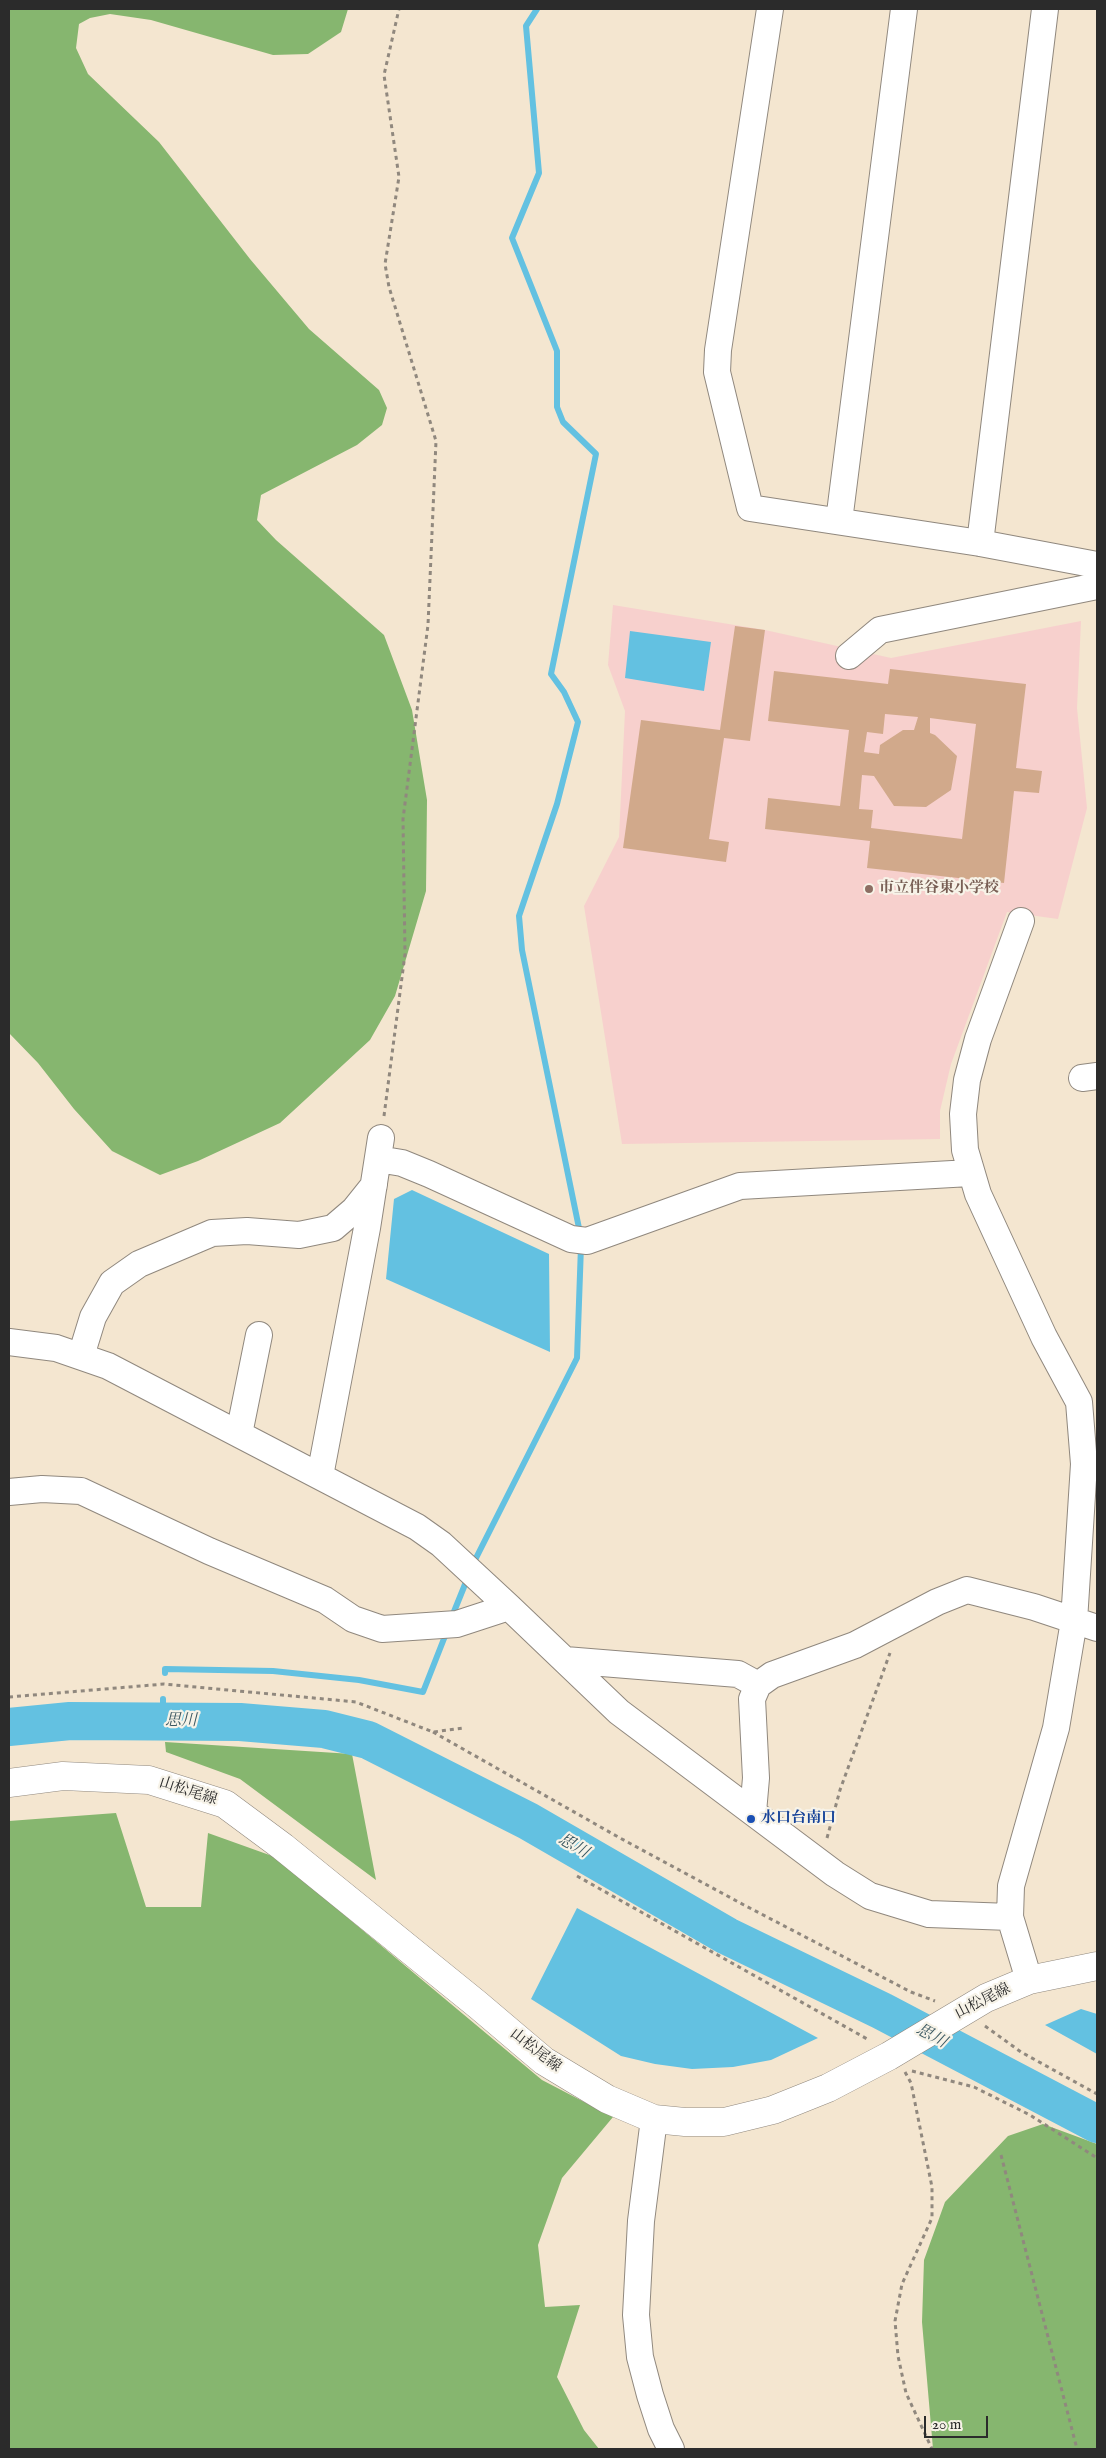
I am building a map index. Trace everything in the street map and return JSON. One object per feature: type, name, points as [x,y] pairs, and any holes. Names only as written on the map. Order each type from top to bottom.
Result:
[{"type":"main road","name":"山松尾線","points":[[9,1783],[63,1776],[149,1780],[225,1804],[283,1847],[544,2061],[607,2099],[654,2119],[685,2122],[724,2122],[773,2110],[828,2088],[893,2053],[986,1998],[1029,1980],[1097,1966]]},
{"type":"street","points":[[770,9],[718,350],[717,372],[750,508],[980,543],[1097,565]]},
{"type":"street","points":[[839,521],[904,9]]},
{"type":"street","points":[[980,543],[1046,9]]},
{"type":"street","points":[[849,656],[880,630],[1097,586]]},
{"type":"street","points":[[1021,921],[978,1039],[967,1080],[963,1132],[970,1173],[1044,1337],[1079,1402],[1084,1464],[1085,1624],[1011,1886],[1010,1917],[1029,1980]]},
{"type":"street","points":[[320,1476],[380,1149],[402,1163],[579,1240],[740,1186],[970,1173]]},
{"type":"street","points":[[81,1356],[93,1317],[112,1283],[139,1264],[212,1233],[247,1231],[299,1235],[333,1228],[354,1210],[374,1185]]},
{"type":"street","points":[[239,1434],[259,1335]]},
{"type":"street","points":[[9,1342],[56,1348],[108,1366],[417,1526],[459,1560],[619,1712],[818,1861],[870,1896],[929,1914],[1010,1917]]},
{"type":"street","points":[[9,1492],[42,1489],[81,1491],[209,1551],[325,1600],[353,1619],[382,1629],[447,1624],[510,1607]]},
{"type":"street","points":[[753,1812],[756,1778],[752,1699],[758,1686],[772,1676],[855,1645],[937,1602],[967,1590],[1034,1607],[1085,1624]]},
{"type":"street","points":[[565,1660],[738,1674],[758,1686]]},
{"type":"street","points":[[654,2119],[641,2221],[636,2315],[640,2357],[645,2376],[661,2429],[672,2449]]},
{"type":"path","points":[[380,1149],[405,954],[404,819],[428,625],[436,441],[392,296],[385,264],[399,177],[384,75],[399,9]]},
{"type":"path","points":[[818,1861],[840,1790],[889,1660],[892,1641],[889,1627]]},
{"type":"path","points":[[9,1698],[164,1684],[356,1702],[433,1732],[620,1838],[761,1914],[911,1992],[958,2014],[1021,2052],[1097,2094]]},
{"type":"path","points":[[433,1732],[464,1728]]},
{"type":"path","points":[[577,1876],[893,2053]]},
{"type":"path","points":[[932,2449],[906,2393],[898,2356],[895,2321],[902,2284],[932,2218],[932,2186],[911,2082],[904,2070],[974,2087],[1030,2115],[1097,2158]]},
{"type":"path","points":[[1002,2155],[1077,2449]]},
{"type":"shaded area","name":"市立伴谷東小学校","points":[[613,605],[765,630],[891,658],[1081,621],[1077,708],[1087,808],[1058,919],[1007,912],[951,1064],[940,1111],[940,1139],[622,1144],[584,906],[619,837],[625,711],[608,665]]},
{"type":"green space","points":[[9,9],[348,9],[341,32],[308,54],[273,55],[151,20],[110,14],[90,18],[79,24],[76,48],[88,74],[159,142],[250,259],[309,329],[379,390],[387,408],[382,425],[357,445],[261,495],[257,520],[276,540],[384,635],[412,710],[427,800],[426,891],[395,996],[370,1040],[280,1123],[198,1161],[160,1175],[112,1151],[74,1109],[38,1063],[9,1033]]},
{"type":"green space","points":[[165,1742],[352,1754],[376,1880],[240,1779],[166,1752]]},
{"type":"green space","points":[[116,1813],[146,1907],[201,1907],[208,1833],[275,1857],[542,2080],[613,2117],[562,2178],[538,2245],[545,2307],[580,2305],[557,2377],[584,2430],[599,2449],[9,2449],[9,1821]]},
{"type":"green space","points":[[1043,2124],[1097,2144],[1097,2449],[933,2449],[922,2322],[924,2260],[945,2202],[1008,2136]]},
{"type":"water","points":[[630,631],[711,642],[704,691],[625,678]]},
{"type":"water","points":[[412,1190],[549,1254],[550,1352],[386,1279],[394,1199]]},
{"type":"water","points":[[577,1908],[818,2038],[771,2060],[733,2067],[692,2069],[655,2064],[621,2056],[531,1999]]},
{"type":"water","points":[[1081,2009],[1097,2014],[1097,2054],[1045,2025]]},
{"type":"building","points":[[735,626],[765,630],[750,741],[724,738],[709,839],[729,842],[726,862],[623,848],[641,720],[720,730]]},
{"type":"building","points":[[890,669],[1026,684],[1016,768],[1042,771],[1039,793],[1014,791],[1004,883],[867,868],[870,841],[765,829],[768,798],[840,806],[849,730],[768,721],[774,671],[888,684]],"holes":[[[885,714],[918,717],[914,730],[903,730],[880,745],[879,754],[864,752],[867,732],[883,734]],[[930,718],[976,724],[962,839],[871,828],[873,810],[859,809],[862,775],[874,776],[894,806],[926,807],[951,790],[957,756],[935,735],[930,733]]]},
{"type":"waterway","points":[[537,9],[526,26],[539,173],[512,238],[557,351],[557,407],[563,422],[596,454],[551,674],[564,692],[578,722],[557,804],[519,916],[522,950],[580,1233]]},
{"type":"waterway","points":[[472,1566],[577,1358],[581,1246]]},
{"type":"waterway","points":[[451,1619],[468,1577]]},
{"type":"waterway","points":[[165,1673],[165,1669],[273,1671],[359,1680],[423,1692],[447,1631]]},
{"type":"waterway","points":[[163,1699],[163,1722]]},
{"type":"waterway","name":"思川","points":[[9,1727],[70,1721],[240,1722],[324,1729],[368,1740],[528,1821],[727,1936],[882,2011],[1097,2124]]},
{"type":"place","name":"市立伴谷東小学校","points":[[869,889]]},
{"type":"place","name":"水口台南口","points":[[751,1819]]}]
